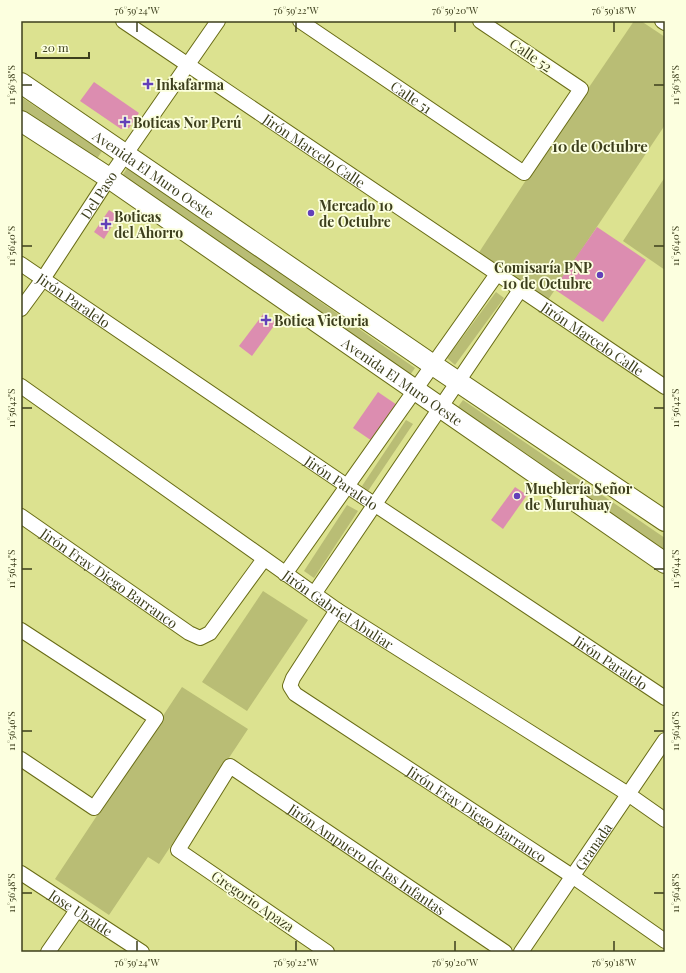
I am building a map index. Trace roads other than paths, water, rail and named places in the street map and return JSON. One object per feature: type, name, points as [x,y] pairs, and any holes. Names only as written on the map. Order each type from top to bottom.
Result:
[{"type":"main road","name":"Avenida El Muro Oeste","points":[[21,83],[433,365],[665,521]]},
{"type":"main road","name":"Avenida El Muro Oeste","points":[[21,121],[109,178],[665,563]]},
{"type":"street","name":"Jirón Marcelo Calle","points":[[123,21],[665,387]]},
{"type":"street","name":"Del Paso","points":[[21,309],[43,279],[109,178],[218,21]]},
{"type":"street","name":"Calle 51","points":[[300,21],[524,173],[581,89]]},
{"type":"street","name":"Calle 52","points":[[480,21],[581,89]]},
{"type":"street","name":"Jirón Paralelo","points":[[21,264],[347,486],[665,698]]},
{"type":"street","points":[[285,574],[497,274]]},
{"type":"street","points":[[314,594],[520,290]]},
{"type":"street","name":"Jirón Gabriel Abuliar","points":[[21,386],[337,610],[628,794],[665,820]]},
{"type":"street","name":"Jirón Fray Diego Barranco","points":[[21,516],[189,633],[200,638],[210,633],[264,559]]},
{"type":"street","name":"Jirón Fray Diego Barranco","points":[[337,610],[293,678],[290,686],[295,694],[572,876],[665,941]]},
{"type":"street","points":[[21,630],[156,718],[94,808],[21,758]]},
{"type":"street","name":"Granada","points":[[520,952],[665,740]]},
{"type":"street","name":"Gregorio Apaza","points":[[230,766],[178,850],[327,952]]},
{"type":"street","name":"Jirón Ampuero de las Infantas","points":[[230,766],[505,952]]},
{"type":"street","name":"Jose Ubalde","points":[[21,873],[142,952]]},
{"type":"street","points":[[48,952],[77,910]]},
{"type":"place","name":"Inkafarma","points":[[148,84]]},
{"type":"place","name":"Boticas Nor Perú","points":[[125,122]]},
{"type":"place","name":"Mercado 10 de Octubre","points":[[311,213]]},
{"type":"place","name":"Boticas del Ahorro","points":[[106,224]]},
{"type":"place","name":"Comisaría PNP 10 de Octubre","points":[[600,275]]},
{"type":"place","name":"Botica Victoria","points":[[266,320]]},
{"type":"place","name":"Mueblería Señor de Muruhuay","points":[[517,496]]},
{"type":"district","name":"10 de Octubre","points":[[600,146]]}]
